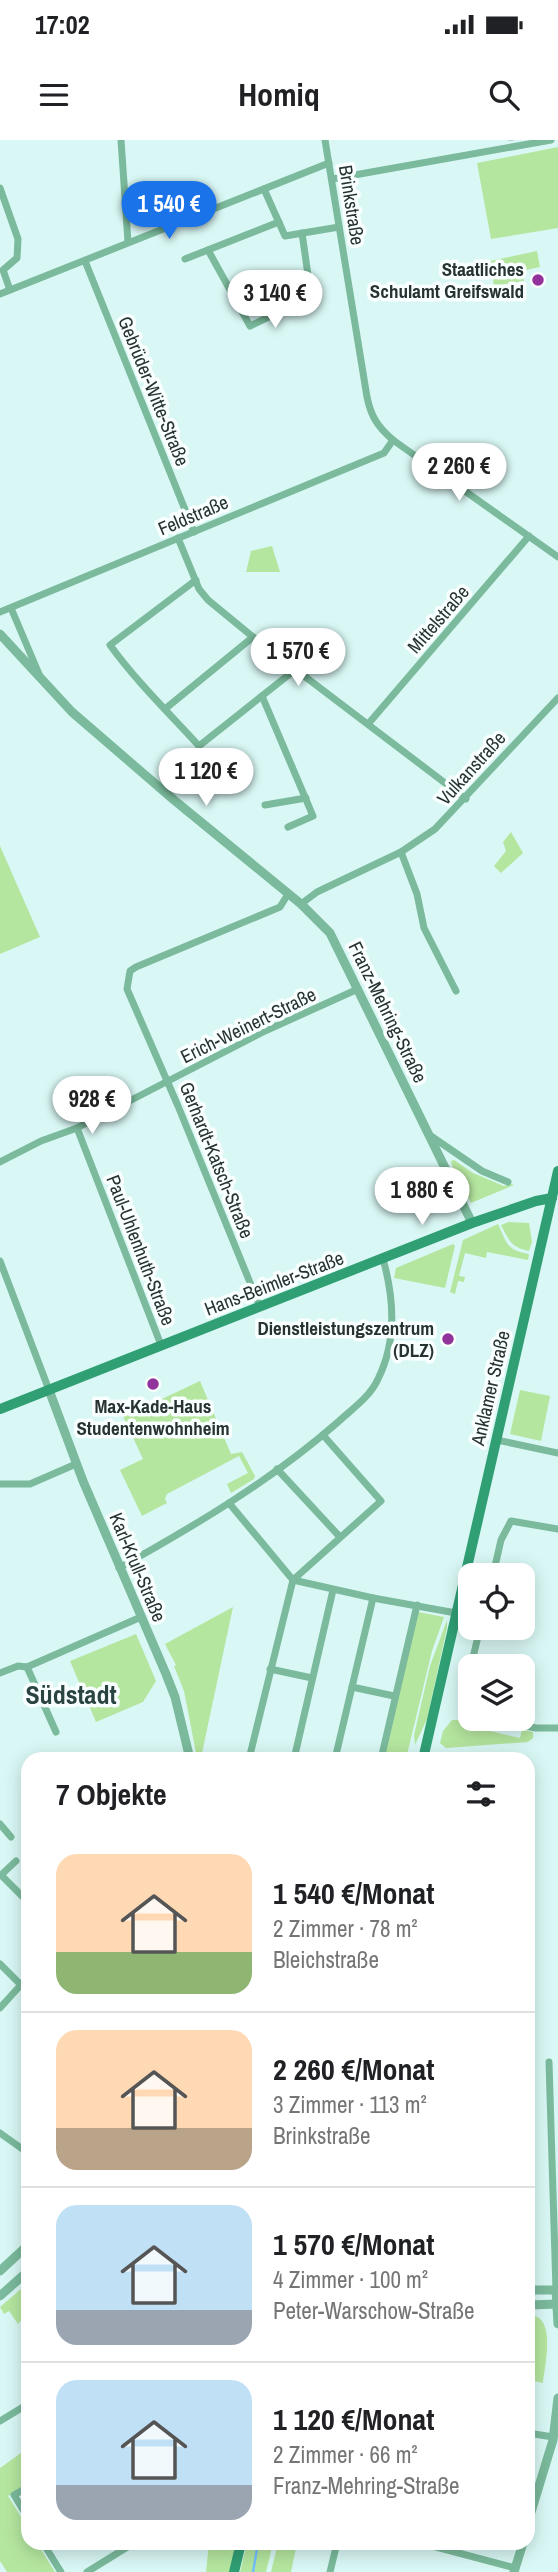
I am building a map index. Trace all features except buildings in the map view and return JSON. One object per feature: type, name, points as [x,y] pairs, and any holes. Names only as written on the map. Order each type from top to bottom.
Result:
[{"type":"main road","name":"Anklamer Straße","points":[[425,1752],[555,1198],[558,1171]]},
{"type":"main road","name":"Hans-Beimler-Straße","points":[[0,1409],[472,1223],[536,1201],[555,1198]]},
{"type":"main road","points":[[234,2572],[239,2550]]},
{"type":"street","points":[[121,140],[128,242]]},
{"type":"street","name":"Brinkstraße","points":[[325,140],[370,408],[377,426],[558,556]]},
{"type":"street","points":[[331,179],[551,140]]},
{"type":"street","points":[[0,294],[329,163]]},
{"type":"street","points":[[0,188],[19,239],[17,258],[3,270],[10,290]]},
{"type":"street","points":[[264,189],[285,236],[339,227]]},
{"type":"street","points":[[185,259],[279,222]]},
{"type":"street","points":[[208,250],[250,326],[311,296],[302,233]]},
{"type":"street","name":"Gebrüder-Witte-Straße","points":[[85,261],[194,532]]},
{"type":"street","name":"Feldstraße","points":[[0,612],[384,453],[394,440]]},
{"type":"street","name":"Mittelstraße","points":[[369,723],[529,536]]},
{"type":"street","points":[[178,538],[203,595],[253,638],[369,723],[466,799]]},
{"type":"street","points":[[196,580],[110,645],[154,700],[166,709],[199,746],[296,669]]},
{"type":"street","name":"Franz-Mehring-Straße","points":[[11,608],[42,681]]},
{"type":"street","name":"Franz-Mehring-Straße","points":[[0,634],[72,712],[300,904],[330,933],[472,1223]]},
{"type":"street","points":[[166,709],[253,638]]},
{"type":"street","points":[[262,696],[313,816],[288,827]]},
{"type":"street","name":"Vulkanstraße","points":[[300,904],[317,892],[401,852],[443,823],[496,762],[558,698]]},
{"type":"street","points":[[265,805],[306,798]]},
{"type":"street","points":[[401,852],[417,894],[424,928],[456,990]]},
{"type":"street","name":"Gerhardt-Katsch-Straße","points":[[260,1307],[168,1081],[127,989],[130,971],[152,959],[280,907],[288,894]]},
{"type":"street","name":"Erich-Weinert-Straße","points":[[0,1162],[41,1141],[77,1128],[265,1031],[358,989]]},
{"type":"street","name":"Paul-Uhlenhuth-Straße","points":[[77,1128],[161,1345]]},
{"type":"street","points":[[428,1134],[482,1171],[508,1182]]},
{"type":"street","points":[[120,1568],[229,1503],[323,1435],[366,1397],[384,1367],[393,1316],[392,1298],[383,1259]]},
{"type":"street","points":[[0,1261],[49,1390]]},
{"type":"street","name":"Karl-Krull-Straße","points":[[49,1390],[76,1464],[175,1697],[189,1752]]},
{"type":"street","points":[[251,1752],[293,1580],[381,1501],[323,1435]]},
{"type":"street","points":[[497,1440],[558,1453]]},
{"type":"street","points":[[0,1484],[30,1484],[76,1464]]},
{"type":"street","points":[[277,1469],[340,1537]]},
{"type":"street","points":[[229,1503],[293,1580],[456,1613]]},
{"type":"street","points":[[496,1563],[501,1540],[511,1521],[558,1530]]},
{"type":"street","points":[[296,1752],[333,1590]]},
{"type":"street","points":[[337,1752],[373,1598]]},
{"type":"street","points":[[382,1752],[417,1605]]},
{"type":"street","points":[[0,1673],[18,1666],[27,1667],[141,1617]]},
{"type":"street","points":[[27,1667],[56,1732]]},
{"type":"street","points":[[270,1669],[312,1678]]},
{"type":"street","points":[[352,1687],[394,1696]]},
{"type":"street","points":[[535,1727],[558,1728]]},
{"type":"street","points":[[0,1824],[11,1837]]},
{"type":"street","points":[[16,1861],[1,1875],[21,1895]]},
{"type":"street","points":[[0,1964],[21,1985],[0,2008]]},
{"type":"street","points":[[549,2062],[558,2324]]},
{"type":"street","points":[[0,2133],[21,2148]]},
{"type":"street","points":[[0,2271],[21,2252]]},
{"type":"street","points":[[0,2296],[21,2277]]},
{"type":"street","points":[[535,2290],[557,2290]]},
{"type":"street","points":[[535,2305],[557,2304]]},
{"type":"street","points":[[535,2498],[553,2437],[558,2398]]},
{"type":"street","points":[[0,2421],[21,2408]]},
{"type":"street","points":[[535,2434],[553,2437]]},
{"type":"street","points":[[21,2491],[15,2495],[21,2506]]},
{"type":"street","points":[[47,2550],[61,2572]]},
{"type":"street","points":[[87,2572],[123,2550]]},
{"type":"street","points":[[330,2572],[335,2550]]},
{"type":"street","points":[[445,2550],[515,2570],[521,2550]]},
{"type":"green space","points":[[558,147],[558,228],[491,239],[477,163]]},
{"type":"green space","points":[[537,251],[540,267],[522,271],[524,281],[494,286],[490,261]]},
{"type":"green space","points":[[272,546],[280,572],[246,572],[251,551]]},
{"type":"green space","points":[[511,832],[523,853],[501,873],[494,866],[506,851],[503,842]]},
{"type":"green space","points":[[0,846],[40,937],[0,954]]},
{"type":"green space","points":[[454,1160],[473,1173],[504,1186],[514,1185],[471,1203],[452,1165],[451,1161]]},
{"type":"green space","points":[[509,1222],[529,1223],[532,1242],[529,1251],[514,1245],[509,1239],[501,1225]]},
{"type":"green space","points":[[498,1224],[508,1245],[529,1254],[528,1260],[487,1252],[486,1258],[465,1253],[459,1276],[465,1277],[464,1282],[458,1281],[455,1294],[450,1292],[463,1240]]},
{"type":"green space","points":[[453,1244],[455,1246],[445,1288],[394,1278],[396,1268]]},
{"type":"green space","points":[[200,1381],[231,1454],[242,1452],[255,1476],[254,1479],[231,1493],[227,1484],[248,1473],[239,1456],[167,1494],[167,1503],[142,1516],[120,1470],[143,1459],[122,1414],[134,1412]]},
{"type":"green space","points":[[520,1390],[550,1396],[541,1441],[510,1434]]},
{"type":"green space","points":[[233,1607],[202,1752],[196,1752],[184,1691],[174,1666],[176,1665],[165,1644]]},
{"type":"green space","points":[[418,1612],[444,1617],[432,1651],[408,1752],[386,1752]]},
{"type":"green space","points":[[447,1620],[427,1719],[415,1745],[414,1735],[430,1666]]},
{"type":"green space","points":[[136,1634],[156,1681],[143,1702],[96,1722],[70,1661]]},
{"type":"green space","points":[[452,1720],[458,1720],[458,1731],[490,1731],[520,1738],[522,1731],[528,1731],[533,1732],[533,1738],[528,1742],[446,1748],[440,1743],[443,1731]]},
{"type":"green space","points":[[21,2289],[21,2321],[18,2324],[9,2311],[4,2314],[0,2307]]},
{"type":"green space","points":[[535,2316],[543,2323],[546,2332],[547,2354],[543,2383],[535,2381]]},
{"type":"green space","points":[[21,2453],[21,2488],[8,2496],[21,2517],[21,2550],[41,2550],[55,2572],[7,2572],[0,2561],[0,2468]]},
{"type":"green space","points":[[208,2550],[236,2550],[231,2572],[206,2572]]},
{"type":"green space","points":[[245,2550],[271,2550],[266,2572],[240,2572]]},
{"type":"green space","points":[[276,2550],[296,2550],[291,2572],[271,2572]]},
{"type":"waterway","points":[[253,2572],[257,2550]]},
{"type":"place","name":"Staatliches Schulamt Greifswald","points":[[538,280]]},
{"type":"place","name":"Dienstleistungszentrum (DLZ)","points":[[448,1339]]},
{"type":"place","name":"Max-Kade-Haus Studentenwohnheim","points":[[153,1384]]},
{"type":"district","name":"Südstadt","points":[[71,1694]]}]
